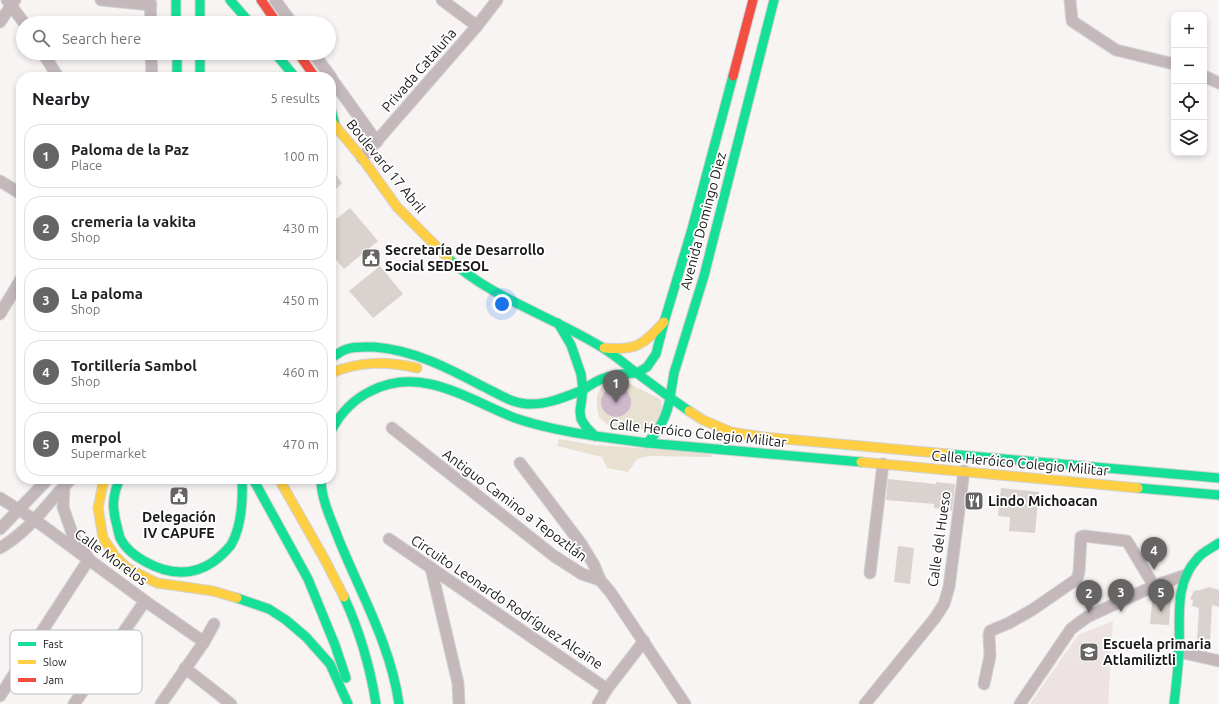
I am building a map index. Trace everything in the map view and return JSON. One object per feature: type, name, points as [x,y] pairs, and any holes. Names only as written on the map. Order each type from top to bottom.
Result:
[{"type":"main road","points":[[176,0],[176,16]]},
{"type":"main road","points":[[200,0],[200,16]]},
{"type":"main road","points":[[230,0],[244,16]]},
{"type":"main road","points":[[261,0],[272,16]]},
{"type":"main road","name":"Avenida Domingo Diez","points":[[637,373],[647,367],[656,354],[664,322],[686,272],[753,0]]},
{"type":"main road","name":"Avenida Domingo Diez","points":[[647,443],[663,425],[666,416],[674,373],[704,276],[774,0]]},
{"type":"main road","points":[[177,60],[177,72]]},
{"type":"main road","points":[[200,60],[200,72]]},
{"type":"main road","points":[[281,60],[291,72]]},
{"type":"main road","points":[[303,60],[311,72]]},
{"type":"main road","name":"Boulevard 17 Abril","points":[[336,127],[362,158],[397,207],[452,261],[472,277],[513,301],[557,322],[604,348],[637,373]]},
{"type":"main road","points":[[686,272],[704,276]]},
{"type":"main road","points":[[557,322],[572,345],[581,374],[583,390]]},
{"type":"main road","points":[[604,348],[618,350],[630,349],[637,346],[653,334],[664,322]]},
{"type":"main road","points":[[336,355],[347,349],[364,347],[385,347],[406,352],[432,360],[508,399],[525,404],[547,402],[583,390],[595,380],[606,376],[637,373]]},
{"type":"main road","points":[[336,370],[361,363],[383,362],[407,365],[428,371]]},
{"type":"main road","name":"Calle Heróico Colegio Militar","points":[[637,373],[691,412],[715,426],[731,432],[763,437],[1219,478]]},
{"type":"main road","points":[[440,378],[471,400]]},
{"type":"main road","points":[[336,421],[345,410],[368,392],[383,384],[408,381],[437,386],[532,424],[558,431],[595,436]]},
{"type":"main road","name":"Calle Heróico Colegio Militar","points":[[583,390],[580,411],[581,419],[586,427],[595,436],[647,443],[1219,495]]},
{"type":"main road","points":[[103,484],[98,508],[103,538],[115,556],[127,568],[157,583],[212,591],[269,609],[306,637],[330,664],[348,704]]},
{"type":"main road","points":[[118,484],[113,497],[113,515],[120,538],[125,545],[148,564],[171,571],[190,572],[208,565],[226,551],[236,534],[242,511],[242,484]]},
{"type":"main road","points":[[256,484],[311,586],[335,645],[353,704]]},
{"type":"main road","points":[[282,484],[332,573],[349,607],[371,675],[376,704]]},
{"type":"main road","points":[[322,484],[326,507],[348,562],[378,628],[396,684],[399,704]]},
{"type":"main road","points":[[1174,704],[1179,652],[1179,606],[1181,588],[1186,575],[1197,558],[1219,543]]},
{"type":"street","points":[[101,0],[151,3],[151,16]]},
{"type":"street","points":[[275,0],[287,16]]},
{"type":"street","points":[[442,0],[477,26]]},
{"type":"street","name":"Privada Cataluña","points":[[362,158],[477,26],[497,0]]},
{"type":"street","points":[[1070,0],[1072,20],[1116,50],[1171,63]]},
{"type":"street","points":[[0,22],[11,2],[20,16]]},
{"type":"street","points":[[47,60],[55,72]]},
{"type":"street","points":[[152,60],[152,72]]},
{"type":"street","points":[[318,60],[327,72]]},
{"type":"street","points":[[1207,77],[1219,83]]},
{"type":"street","points":[[336,84],[377,142]]},
{"type":"street","points":[[0,181],[16,191]]},
{"type":"street","points":[[0,314],[16,287]]},
{"type":"street","name":"Antiguo Camino a Tepoztlán","points":[[392,428],[554,556],[582,574],[600,580]]},
{"type":"street","points":[[520,462],[582,545],[594,565],[600,580],[611,593],[644,641],[685,704]]},
{"type":"street","points":[[870,573],[883,464]]},
{"type":"street","name":"Calle del Hueso","points":[[865,704],[935,618],[944,604],[949,587],[964,471]]},
{"type":"street","points":[[0,529],[43,484]]},
{"type":"street","points":[[0,548],[14,540],[35,520],[66,484]]},
{"type":"street","points":[[43,630],[89,559],[74,536],[63,507],[67,484]]},
{"type":"street","name":"Calle Morelos","points":[[0,498],[35,520],[145,601],[204,642]]},
{"type":"street","points":[[984,684],[990,656],[990,631],[1009,623],[1032,610],[1077,579],[1079,572],[1081,537],[1084,536],[1127,541],[1154,586]]},
{"type":"street","name":"Circuito Leonardo Rodríguez Alcaine","points":[[389,539],[607,689]]},
{"type":"street","points":[[431,568],[458,683],[459,704]]},
{"type":"street","points":[[1020,704],[1071,629],[1087,617],[1154,586],[1186,575]]},
{"type":"street","points":[[125,630],[145,601]]},
{"type":"street","points":[[161,704],[204,642],[214,624]]},
{"type":"street","points":[[598,704],[607,689],[644,641]]},
{"type":"street","points":[[1179,652],[1219,661]]},
{"type":"street","points":[[185,668],[231,704]]},
{"type":"street","points":[[0,696],[10,681]]},
{"type":"street","points":[[74,704],[81,694]]},
{"type":"shaded area","points":[[624,381],[660,399],[663,408],[656,425],[647,430],[624,429],[608,425],[599,417],[597,396],[602,385]]},
{"type":"shaded area","points":[[616,387],[627,391],[631,402],[627,413],[616,417],[605,413],[601,402],[605,391]]},
{"type":"shaded area","points":[[559,439],[594,445],[712,453],[711,457],[649,456],[637,459],[628,472],[607,468],[602,457],[557,446]]},
{"type":"shaded area","name":"Escuela primaria Atlamiliztli","points":[[1113,621],[1108,704],[1030,704],[1078,635]]},
{"type":"building","points":[[336,175],[342,183],[336,189]]},
{"type":"building","points":[[350,208],[378,241],[344,269],[336,260],[336,219]]},
{"type":"building","points":[[380,266],[403,294],[373,318],[349,291]]},
{"type":"building","points":[[888,479],[936,484],[936,482],[955,484],[952,511],[934,508],[934,504],[886,500]]},
{"type":"building","points":[[1001,488],[1039,492],[1035,533],[1009,531],[1010,517],[998,516]]},
{"type":"building","points":[[898,546],[914,548],[910,584],[894,582]]},
{"type":"building","points":[[1209,587],[1219,590],[1219,607],[1212,605],[1210,642],[1197,641],[1199,608],[1192,606],[1193,600],[1190,599],[1194,591]]},
{"type":"building","points":[[1161,591],[1168,594],[1171,598],[1169,625],[1150,624],[1153,594]]},
{"type":"traffic: fast","points":[[176,0],[176,16]]},
{"type":"traffic: fast","points":[[200,0],[200,16]]},
{"type":"traffic: fast","points":[[230,0],[244,16]]},
{"type":"traffic: fast","points":[[670,398],[674,373],[704,276],[774,0]]},
{"type":"traffic: fast","points":[[177,60],[177,72]]},
{"type":"traffic: fast","points":[[200,60],[200,72]]},
{"type":"traffic: fast","points":[[281,60],[291,72]]},
{"type":"traffic: fast","points":[[637,373],[647,367],[656,354],[692,229],[733,76]]},
{"type":"traffic: fast","points":[[448,258],[483,285],[607,350],[652,385],[689,411]]},
{"type":"traffic: fast","points":[[558,323],[571,345],[581,374],[583,390],[580,411],[581,419],[586,427],[595,436],[647,443],[861,462]]},
{"type":"traffic: fast","points":[[336,355],[350,348],[357,347],[374,347],[403,352],[430,361],[510,400],[527,404],[549,402],[583,390]]},
{"type":"traffic: fast","points":[[583,390],[590,385],[608,377],[637,373]]},
{"type":"traffic: fast","points":[[336,424],[348,408],[365,394],[390,384],[408,382],[426,383],[444,388],[515,418],[535,424],[595,436]]},
{"type":"traffic: fast","points":[[647,443],[656,433],[662,422],[667,411],[670,398]]},
{"type":"traffic: fast","points":[[948,454],[1219,478]]},
{"type":"traffic: fast","points":[[118,484],[114,496],[114,508],[115,520],[122,542],[130,551],[144,561],[161,569],[179,572],[188,572],[205,567],[218,558],[231,545],[240,522],[242,484]]},
{"type":"traffic: fast","points":[[256,484],[308,579],[335,645],[346,678]]},
{"type":"traffic: fast","points":[[321,484],[330,518],[382,641],[395,683],[399,704]]},
{"type":"traffic: fast","points":[[1138,488],[1219,495]]},
{"type":"traffic: fast","points":[[1174,704],[1178,672],[1179,615],[1181,591],[1184,580],[1189,569],[1199,557],[1204,552],[1219,543]]},
{"type":"traffic: fast","points":[[344,597],[364,649],[376,704]]},
{"type":"traffic: fast","points":[[237,598],[269,609],[286,620],[306,637],[330,664],[348,704]]},
{"type":"traffic: slow","points":[[336,127],[362,158],[397,207],[448,258]]},
{"type":"traffic: slow","points":[[604,348],[615,349],[638,345],[650,336],[664,322]]},
{"type":"traffic: slow","points":[[336,371],[352,366],[374,363],[395,364],[417,368]]},
{"type":"traffic: slow","points":[[689,411],[703,420],[731,432],[763,437],[948,454]]},
{"type":"traffic: slow","points":[[861,462],[1138,488]]},
{"type":"traffic: slow","points":[[103,484],[98,508],[103,538],[115,556],[127,568],[157,583],[213,591],[237,598]]},
{"type":"traffic: slow","points":[[282,484],[344,597]]},
{"type":"traffic: jam","points":[[261,0],[272,16]]},
{"type":"traffic: jam","points":[[733,76],[753,0]]},
{"type":"traffic: jam","points":[[303,60],[311,72]]},
{"type":"place","name":"Secretaría de Desarrollo Social SEDESOL","points":[[371,258]]},
{"type":"place","name":"Paloma de la Paz","points":[[616,403]]},
{"type":"place","name":"Delegación IV CAPUFE","points":[[179,496]]},
{"type":"place","name":"Lindo Michoacan","points":[[974,501]]},
{"type":"place","name":"Tortillería Sambol","points":[[1154,570]]},
{"type":"place","name":"La paloma","points":[[1121,612]]},
{"type":"place","name":"merpol","points":[[1161,612]]},
{"type":"place","name":"cremeria la vakita","points":[[1089,613]]},
{"type":"place","name":"Escuela primaria Atlamiliztli","points":[[1089,652]]}]
